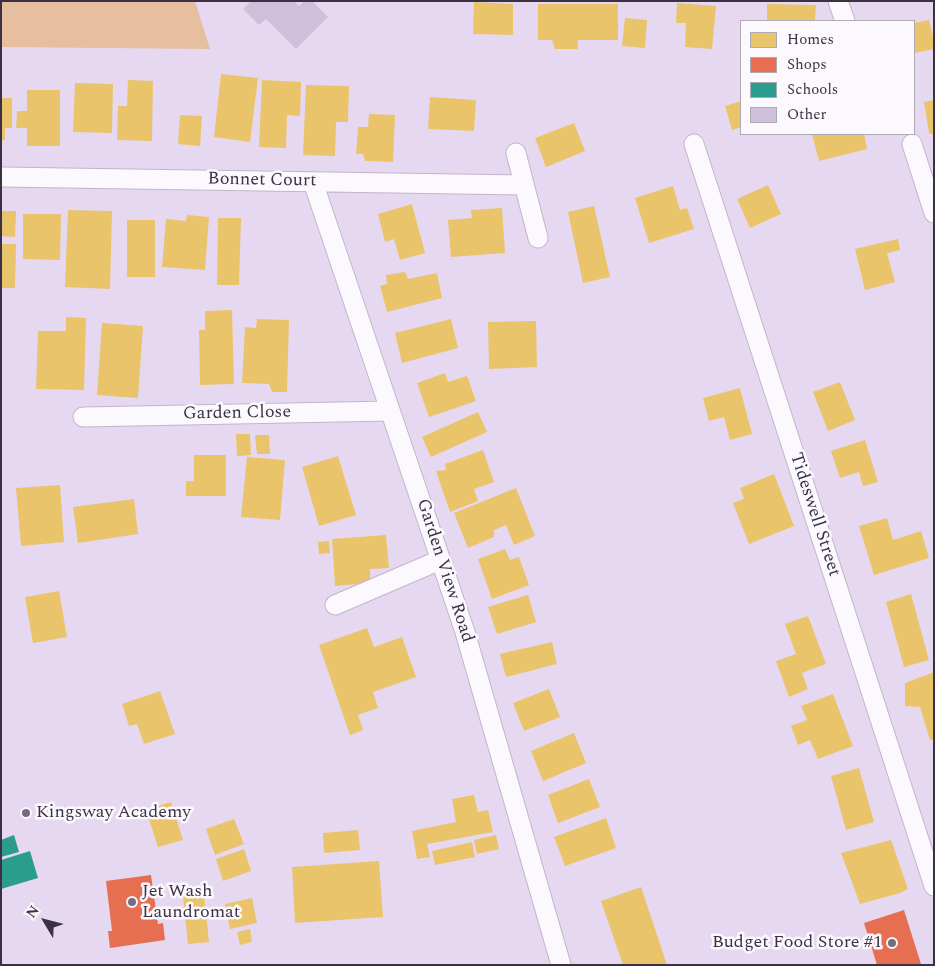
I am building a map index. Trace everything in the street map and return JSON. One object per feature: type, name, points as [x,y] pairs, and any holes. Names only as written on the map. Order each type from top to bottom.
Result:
[{"type":"street","points":[[838,1],[845,20]]},
{"type":"street","name":"Tideswell Street","points":[[694,144],[934,886]]},
{"type":"street","points":[[912,144],[934,213]]},
{"type":"street","points":[[516,153],[538,238]]},
{"type":"street","name":"Bonnet Court","points":[[1,177],[523,185]]},
{"type":"street","name":"Garden View Road","points":[[313,182],[465,632],[561,965]]},
{"type":"street","name":"Garden Close","points":[[83,417],[390,411]]},
{"type":"street","points":[[334,605],[440,560]]},
{"type":"shaded area","points":[[1,1],[195,1],[210,49],[1,47]]},
{"type":"building: Homes","points":[[474,2],[513,4],[513,35],[473,34]]},
{"type":"building: Homes","points":[[677,3],[716,6],[712,49],[685,47],[686,23],[676,23]]},
{"type":"building: Homes","points":[[538,4],[618,4],[618,40],[578,40],[578,49],[555,49],[552,40],[538,40]]},
{"type":"building: Homes","points":[[767,4],[816,5],[815,20],[767,20]]},
{"type":"building: Homes","points":[[625,18],[647,20],[645,48],[622,46]]},
{"type":"building: Homes","points":[[929,20],[934,49],[915,53],[915,23]]},
{"type":"building: Homes","points":[[221,74],[258,78],[250,142],[214,137]]},
{"type":"building: Homes","points":[[128,80],[153,81],[152,141],[117,140],[118,106],[127,106]]},
{"type":"building: Homes","points":[[262,80],[301,82],[300,116],[287,115],[286,148],[259,147]]},
{"type":"building: Homes","points":[[75,83],[113,84],[112,133],[73,132]]},
{"type":"building: Homes","points":[[306,85],[349,86],[348,122],[336,122],[335,156],[303,155]]},
{"type":"building: Homes","points":[[27,90],[60,90],[60,146],[27,146],[27,128],[16,128],[17,111],[27,111]]},
{"type":"building: Homes","points":[[430,97],[476,100],[474,131],[428,129]]},
{"type":"building: Homes","points":[[1,98],[12,98],[12,128],[5,128],[5,140],[1,141]]},
{"type":"building: Homes","points":[[934,100],[934,135],[929,133],[924,102]]},
{"type":"building: Homes","points":[[740,101],[740,127],[732,130],[725,106]]},
{"type":"building: Homes","points":[[369,114],[395,115],[393,162],[365,161],[363,154],[356,154],[358,127],[368,127]]},
{"type":"building: Homes","points":[[180,115],[202,116],[200,146],[178,144]]},
{"type":"building: Homes","points":[[574,123],[585,151],[546,167],[535,138]]},
{"type":"building: Homes","points":[[812,135],[864,135],[867,149],[819,161]]},
{"type":"building: Homes","points":[[768,185],[781,214],[750,228],[737,199]]},
{"type":"building: Homes","points":[[673,186],[680,210],[687,208],[694,229],[649,243],[635,198]]},
{"type":"building: Homes","points":[[412,204],[425,253],[400,260],[394,239],[385,242],[378,214]]},
{"type":"building: Homes","points":[[594,206],[610,277],[583,283],[568,212]]},
{"type":"building: Homes","points":[[502,208],[505,253],[451,257],[448,220],[472,218],[471,210]]},
{"type":"building: Homes","points":[[68,210],[112,211],[110,289],[65,287]]},
{"type":"building: Homes","points":[[1,211],[16,211],[15,237],[1,236]]},
{"type":"building: Homes","points":[[23,214],[61,214],[60,260],[23,259]]},
{"type":"building: Homes","points":[[187,215],[209,217],[205,270],[162,267],[166,219],[186,221]]},
{"type":"building: Homes","points":[[218,218],[241,218],[239,285],[217,285]]},
{"type":"building: Homes","points":[[127,220],[155,220],[155,277],[127,277]]},
{"type":"building: Homes","points":[[898,239],[900,250],[887,253],[895,282],[865,290],[855,249]]},
{"type":"building: Homes","points":[[1,244],[16,244],[15,288],[1,288]]},
{"type":"building: Homes","points":[[405,272],[408,279],[437,273],[442,298],[387,312],[380,286],[387,284],[386,275]]},
{"type":"building: Homes","points":[[232,310],[234,384],[200,385],[199,330],[205,330],[205,311]]},
{"type":"building: Homes","points":[[66,317],[86,318],[84,390],[36,389],[38,331],[66,331]]},
{"type":"building: Homes","points":[[257,319],[289,320],[287,392],[272,392],[269,384],[242,383],[245,327],[256,328]]},
{"type":"building: Homes","points":[[451,319],[458,348],[402,363],[395,333]]},
{"type":"building: Homes","points":[[536,321],[537,367],[489,369],[488,322]]},
{"type":"building: Homes","points":[[102,323],[143,326],[138,398],[97,395]]},
{"type":"building: Homes","points":[[445,373],[448,382],[467,376],[476,401],[429,417],[417,383]]},
{"type":"building: Homes","points":[[840,382],[855,420],[828,431],[813,392]]},
{"type":"building: Homes","points":[[740,388],[752,434],[730,440],[724,417],[709,421],[703,398]]},
{"type":"building: Homes","points":[[478,412],[487,432],[431,457],[422,437]]},
{"type":"building: Homes","points":[[236,434],[250,434],[251,455],[237,456]]},
{"type":"building: Homes","points":[[255,435],[269,435],[270,454],[257,454]]},
{"type":"building: Homes","points":[[865,440],[878,482],[863,486],[859,472],[840,478],[831,451]]},
{"type":"building: Homes","points":[[483,450],[494,482],[474,489],[478,501],[450,512],[436,471],[446,470],[445,464]]},
{"type":"building: Homes","points":[[194,455],[226,455],[226,496],[186,496],[186,481],[194,481]]},
{"type":"building: Homes","points":[[338,456],[356,515],[319,526],[302,467]]},
{"type":"building: Homes","points":[[247,457],[285,460],[280,520],[241,517]]},
{"type":"building: Homes","points":[[774,474],[794,526],[749,544],[733,503],[744,499],[740,488]]},
{"type":"building: Homes","points":[[60,485],[64,542],[21,546],[16,488]]},
{"type":"building: Homes","points":[[516,488],[535,536],[514,545],[506,525],[494,530],[494,537],[468,548],[454,513]]},
{"type":"building: Homes","points":[[134,499],[138,534],[78,543],[73,507]]},
{"type":"building: Homes","points":[[887,518],[893,540],[921,531],[929,558],[874,575],[859,526]]},
{"type":"building: Homes","points":[[386,535],[389,568],[370,569],[370,583],[335,586],[332,539]]},
{"type":"building: Homes","points":[[329,541],[330,553],[319,554],[318,542]]},
{"type":"building: Homes","points":[[505,549],[510,560],[519,557],[529,585],[492,599],[478,559]]},
{"type":"building: Homes","points":[[59,591],[67,637],[33,643],[25,597]]},
{"type":"building: Homes","points":[[911,594],[929,660],[904,667],[886,602]]},
{"type":"building: Homes","points":[[528,595],[536,622],[497,634],[488,607]]},
{"type":"building: Homes","points":[[808,616],[826,664],[802,673],[808,689],[789,697],[776,661],[796,654],[785,624]]},
{"type":"building: Homes","points":[[367,628],[374,647],[402,637],[416,677],[373,692],[378,708],[358,715],[363,730],[350,735],[319,645]]},
{"type":"building: Homes","points":[[552,642],[557,664],[506,677],[500,654]]},
{"type":"building: Homes","points":[[934,672],[934,739],[930,740],[920,707],[905,706],[905,683]]},
{"type":"building: Homes","points":[[549,689],[560,717],[524,731],[513,703]]},
{"type":"building: Homes","points":[[160,691],[175,734],[144,744],[137,724],[129,726],[122,704]]},
{"type":"building: Homes","points":[[833,694],[853,746],[818,759],[810,740],[798,745],[791,726],[807,720],[801,706]]},
{"type":"building: Homes","points":[[574,733],[586,763],[543,781],[531,751]]},
{"type":"building: Homes","points":[[859,768],[874,822],[846,830],[831,776]]},
{"type":"building: Homes","points":[[589,779],[600,807],[558,823],[548,795]]},
{"type":"building: Homes","points":[[474,795],[478,812],[488,810],[493,832],[427,844],[430,857],[417,859],[412,831],[456,822],[452,799]]},
{"type":"building: Homes","points":[[171,802],[183,840],[158,847],[146,810]]},
{"type":"building: Homes","points":[[606,818],[616,848],[565,866],[554,837]]},
{"type":"building: Homes","points":[[234,819],[244,844],[215,855],[206,829]]},
{"type":"building: Homes","points":[[358,830],[360,850],[324,853],[323,833]]},
{"type":"building: Homes","points":[[496,835],[499,849],[477,854],[474,840]]},
{"type":"building: Homes","points":[[891,840],[908,889],[860,904],[841,853]]},
{"type":"building: Homes","points":[[472,842],[475,857],[435,865],[432,851]]},
{"type":"building: Homes","points":[[244,849],[251,871],[223,881],[216,859]]},
{"type":"building: Homes","points":[[379,861],[383,917],[295,923],[292,867]]},
{"type":"building: Homes","points":[[641,887],[667,965],[623,965],[601,901]]},
{"type":"building: Homes","points":[[204,894],[209,942],[188,944],[183,896]]},
{"type":"building: Homes","points":[[252,898],[257,923],[230,929],[225,904]]},
{"type":"building: Homes","points":[[250,929],[252,942],[240,945],[237,932]]},
{"type":"building: Shops","name":"Jet Wash Laundromat","points":[[151,875],[158,924],[163,923],[165,940],[110,948],[108,931],[112,931],[106,881]]},
{"type":"building: Shops","name":"Budget Food Store #1","points":[[904,910],[921,964],[877,965],[864,923]]},
{"type":"building: Schools","points":[[14,835],[19,852],[1,857],[1,840]]},
{"type":"building: Schools","points":[[30,851],[38,878],[1,889],[1,860]]},
{"type":"building: Other","points":[[251,1],[294,1],[299,6],[304,1],[312,1],[328,17],[296,49],[266,19],[259,25],[243,9]]},
{"type":"place","name":"Kingsway Academy","points":[[26,813]]},
{"type":"place","name":"Jet Wash Laundromat","points":[[132,902]]},
{"type":"place","name":"Budget Food Store #1","points":[[892,943]]}]
